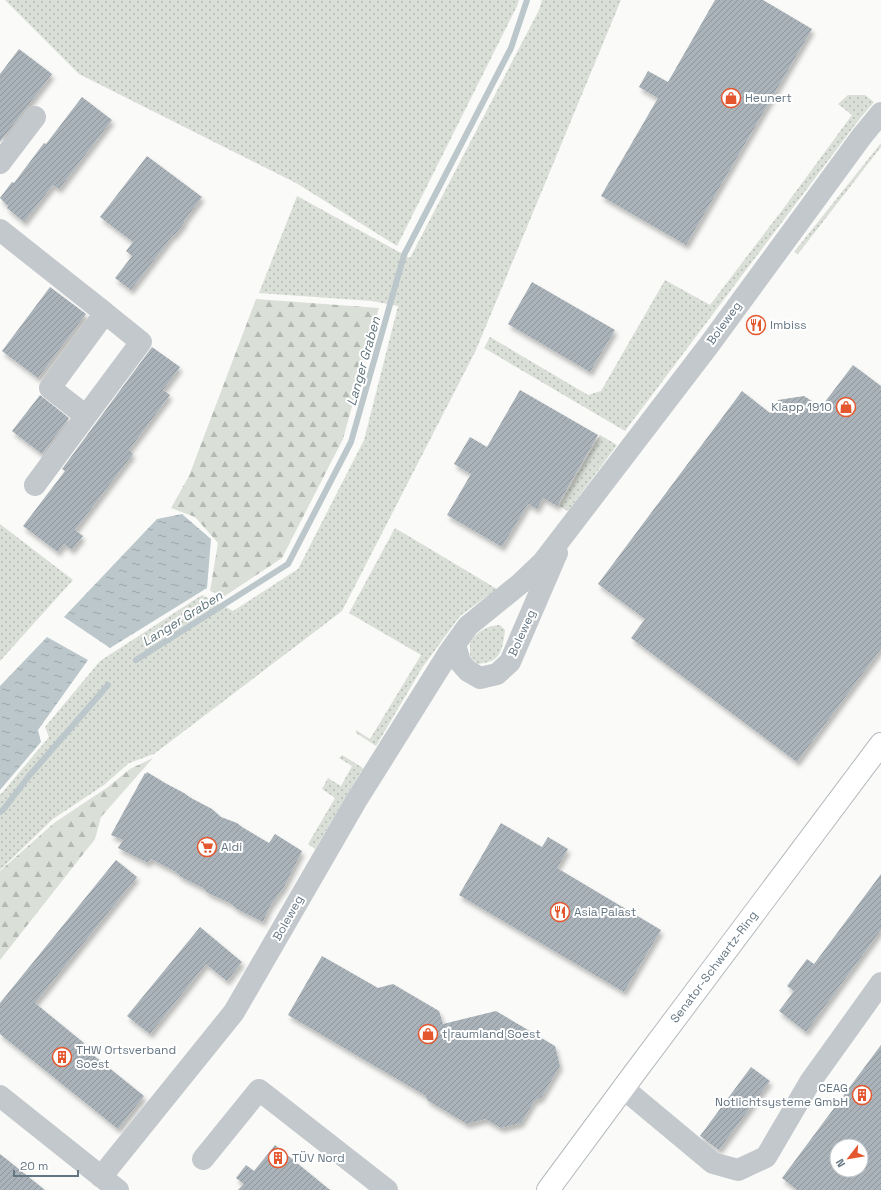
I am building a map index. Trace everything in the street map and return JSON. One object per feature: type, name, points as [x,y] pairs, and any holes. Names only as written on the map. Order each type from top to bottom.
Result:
[{"type":"main road","name":"Senator-Schwartz-Ring","points":[[548,1190],[881,744]]},
{"type":"street","name":"Boleweg","points":[[101,1177],[234,1012],[310,878],[356,801],[455,644],[468,626],[522,583],[542,562],[709,345],[857,142],[881,113]]},
{"type":"street","points":[[0,163],[35,117]]},
{"type":"street","points":[[0,230],[140,342],[35,485]]},
{"type":"street","points":[[86,416],[50,388],[105,313]]},
{"type":"street","name":"Boleweg","points":[[455,644],[460,662],[468,671],[480,678],[497,674],[510,662],[566,532]]},
{"type":"street","points":[[624,1088],[713,1163],[738,1170],[766,1157],[810,1082],[881,983]]},
{"type":"street","points":[[203,1160],[259,1090],[387,1190]]},
{"type":"street","points":[[0,1096],[118,1190]]},
{"type":"green space","points":[[5,0],[519,0],[397,246],[296,183],[79,74]]},
{"type":"green space","points":[[542,0],[621,0],[476,350],[342,611],[154,754],[129,763],[104,785],[53,819],[0,870],[0,794],[49,737],[45,727],[100,661],[202,595],[233,611],[298,569],[364,440],[398,306],[372,301],[259,293],[297,196],[410,258],[539,10]]},
{"type":"green space","points":[[848,95],[865,95],[874,102],[858,121],[625,431],[484,348],[490,337],[588,395],[601,391],[665,280],[710,305],[852,115],[838,104]]},
{"type":"green space","points":[[881,143],[881,147],[798,254],[794,252]]},
{"type":"green space","points":[[256,299],[379,308],[343,439],[282,558],[225,596],[210,591],[218,543],[195,517],[171,508],[189,476]]},
{"type":"green space","points":[[600,435],[617,445],[568,511],[559,506]]},
{"type":"green space","points":[[0,524],[73,580],[0,661]]},
{"type":"green space","points":[[395,528],[497,589],[460,616],[422,668],[376,746],[356,733],[356,730],[370,739],[421,655],[349,613]]},
{"type":"green space","points":[[500,625],[505,630],[503,644],[499,654],[491,661],[477,664],[470,656],[470,642],[483,630]]},
{"type":"green space","points":[[342,755],[363,768],[315,849],[308,844],[335,798],[322,789],[328,778],[341,786],[352,766],[339,758]]},
{"type":"green space","points":[[153,758],[101,817],[95,839],[0,960],[0,871],[54,823],[108,787],[130,769]]},
{"type":"water","points":[[182,514],[211,539],[207,588],[110,648],[64,617],[157,519]]},
{"type":"water","points":[[47,637],[88,660],[38,730],[41,742],[0,790],[0,686]]},
{"type":"building","points":[[715,0],[763,0],[812,29],[686,245],[601,196],[658,98],[639,87],[648,71],[668,82]]},
{"type":"building","points":[[19,49],[52,74],[0,142],[0,74]]},
{"type":"building","points":[[82,97],[112,120],[59,189],[53,185],[24,222],[7,208],[8,206],[0,198],[12,182],[14,183],[44,143],[46,144]]},
{"type":"building","points":[[147,156],[202,197],[184,221],[185,222],[174,236],[173,235],[131,290],[115,278],[132,256],[126,251],[133,242],[100,217]]},
{"type":"building","points":[[532,282],[615,330],[590,372],[508,324]]},
{"type":"building","points":[[50,287],[86,314],[38,378],[2,351]]},
{"type":"building","points":[[152,347],[180,367],[163,390],[170,395],[129,450],[133,454],[75,530],[83,536],[72,550],[64,544],[58,552],[23,526],[65,471],[62,469]]},
{"type":"building","points":[[853,365],[881,386],[881,649],[797,762],[631,638],[645,619],[598,584],[742,391],[770,413],[778,400],[804,396],[821,407]]},
{"type":"building","points":[[520,390],[598,435],[557,506],[543,498],[537,509],[528,504],[502,547],[447,515],[471,474],[454,464],[470,437],[487,447]]},
{"type":"building","points":[[40,395],[69,418],[42,454],[12,431]]},
{"type":"building","name":"Aldi","points":[[147,772],[212,809],[221,817],[237,823],[269,843],[275,834],[302,851],[284,887],[270,906],[263,922],[237,909],[230,903],[208,893],[203,888],[151,859],[148,863],[118,848],[123,840],[111,835],[145,773],[146,774]]},
{"type":"building","name":"Asia Palast","points":[[501,823],[542,847],[548,837],[568,849],[557,868],[661,930],[624,992],[459,895]]},
{"type":"building","name":"THW Ortsverband Soest","points":[[116,860],[137,877],[35,1003],[84,1043],[82,1046],[144,1096],[118,1129],[0,1034],[0,1003]]},
{"type":"building","points":[[881,874],[881,930],[806,1032],[779,1011],[794,991],[787,986],[807,959],[814,964]]},
{"type":"building","points":[[200,927],[242,962],[227,981],[206,964],[150,1034],[127,1016]]},
{"type":"building","name":"t|raumland Soest","points":[[322,956],[378,988],[393,984],[439,1011],[443,1024],[496,1011],[555,1046],[560,1066],[541,1098],[535,1100],[521,1123],[501,1128],[485,1119],[467,1124],[427,1100],[426,1096],[288,1015]]},
{"type":"building","name":"CEAG Notlichtsysteme GmbH","points":[[881,1045],[881,1190],[797,1190],[782,1178]]},
{"type":"building","points":[[751,1067],[770,1081],[719,1150],[700,1136]]},
{"type":"building","name":"TÜV Nord","points":[[275,1145],[330,1190],[238,1190],[244,1184],[236,1178],[246,1165],[254,1171]]},
{"type":"building","points":[[0,1154],[45,1190],[0,1190]]},
{"type":"waterway","name":"Langer Graben","points":[[136,660],[288,564],[351,442],[404,255],[511,48],[527,0]]},
{"type":"waterway","name":"Langer Graben","points":[[0,812],[29,776],[108,685]]},
{"type":"place","name":"Heunert","points":[[731,98]]},
{"type":"place","name":"Imbiss","points":[[756,325]]},
{"type":"place","name":"Klapp 1910","points":[[846,407]]},
{"type":"place","name":"Aldi","points":[[207,847]]},
{"type":"place","name":"Asia Palast","points":[[560,912]]},
{"type":"place","name":"t|raumland Soest","points":[[428,1034]]},
{"type":"place","name":"THW Ortsverband Soest","points":[[62,1057]]},
{"type":"place","name":"CEAG Notlichtsysteme GmbH","points":[[862,1095]]},
{"type":"place","name":"TÜV Nord","points":[[278,1158]]}]
